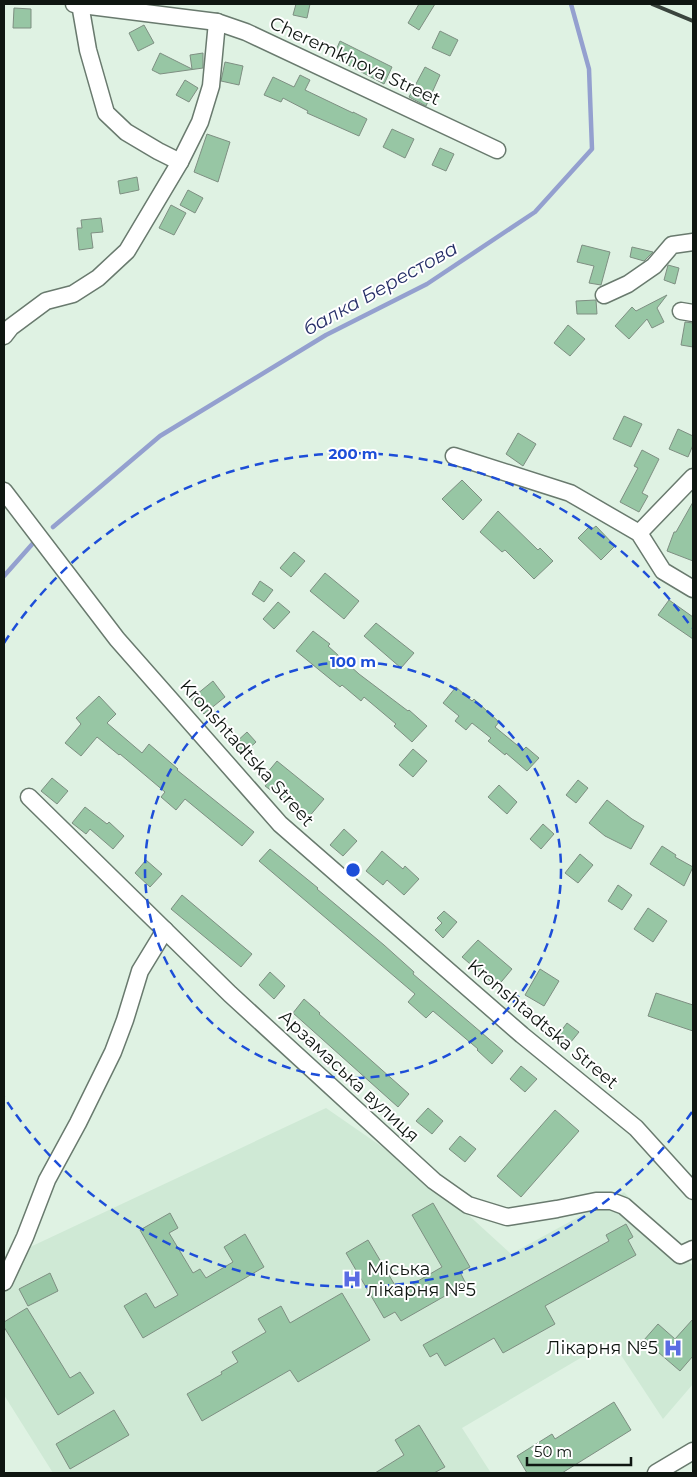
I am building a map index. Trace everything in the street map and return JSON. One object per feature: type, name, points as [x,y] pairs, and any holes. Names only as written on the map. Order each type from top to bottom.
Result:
[{"type":"street","name":"Cheremkhova Street","points":[[74,4],[217,22],[246,32],[497,150]]},
{"type":"street","points":[[80,4],[88,50],[106,113],[126,132],[180,162]]},
{"type":"street","points":[[4,336],[11,327],[46,301],[73,294],[98,278],[126,251],[180,162],[200,122],[211,86],[217,22]]},
{"type":"street","points":[[604,295],[628,284],[654,266],[672,246],[693,242]]},
{"type":"street","points":[[454,456],[570,493],[639,532],[663,571],[693,589]]},
{"type":"street","points":[[639,532],[693,477]]},
{"type":"street","name":"Kronshtadtska Street","points":[[4,491],[117,639],[280,824],[522,1035],[636,1128],[693,1191]]},
{"type":"street","name":"Арзамаська вулиця","points":[[29,797],[230,994],[434,1181],[468,1205],[506,1217],[596,1201],[610,1201],[624,1206],[680,1255],[693,1249]]},
{"type":"street","points":[[4,1282],[25,1238],[47,1180],[113,1052],[126,1020],[140,971],[165,930]]},
{"type":"street","points":[[656,1473],[693,1451]]},
{"type":"shaded area","name":"Міська лікарня №5","points":[[326,1108],[430,1180],[511,1254],[624,1192],[693,1266],[693,1384],[663,1419],[611,1340],[462,1428],[491,1473],[53,1473],[4,1395],[4,1293],[28,1248]]},
{"type":"building","points":[[296,4],[310,4],[307,18],[293,15]]},
{"type":"building","points":[[419,4],[435,4],[419,30],[408,23]]},
{"type":"building","points":[[14,8],[31,9],[31,28],[13,28]]},
{"type":"building","points":[[144,25],[154,43],[138,51],[129,33]]},
{"type":"building","points":[[440,31],[458,40],[450,56],[432,48]]},
{"type":"building","points":[[340,41],[392,67],[384,84],[333,57]]},
{"type":"building","points":[[160,53],[192,69],[190,55],[203,53],[203,68],[160,74],[152,70]]},
{"type":"building","points":[[225,62],[243,66],[239,85],[221,81]]},
{"type":"building","points":[[425,67],[440,75],[426,106],[409,97]]},
{"type":"building","points":[[300,75],[310,80],[305,90],[367,119],[359,136],[307,113],[308,111],[283,98],[281,102],[264,95],[273,77],[294,87]]},
{"type":"building","points":[[185,80],[198,88],[189,102],[176,95]]},
{"type":"building","points":[[392,129],[414,139],[405,158],[383,147]]},
{"type":"building","points":[[207,134],[230,142],[218,182],[194,172]]},
{"type":"building","points":[[440,148],[454,154],[446,171],[432,165]]},
{"type":"building","points":[[137,177],[139,190],[120,194],[118,181]]},
{"type":"building","points":[[188,190],[203,198],[195,213],[180,205]]},
{"type":"building","points":[[171,205],[186,213],[174,235],[159,228]]},
{"type":"building","points":[[101,218],[103,232],[91,233],[93,248],[79,250],[77,228],[82,228],[81,220]]},
{"type":"building","points":[[582,245],[610,252],[601,285],[589,283],[594,266],[577,262]]},
{"type":"building","points":[[632,247],[653,252],[644,261],[630,257]]},
{"type":"building","points":[[668,265],[679,268],[675,284],[664,280]]},
{"type":"building","points":[[667,295],[657,308],[664,322],[652,328],[647,319],[629,339],[615,326],[632,307],[636,311]]},
{"type":"building","points":[[596,300],[597,314],[577,314],[576,301]]},
{"type":"building","points":[[685,322],[693,323],[693,347],[681,345]]},
{"type":"building","points":[[568,325],[585,339],[570,356],[554,343]]},
{"type":"building","points":[[624,416],[642,424],[631,447],[613,439]]},
{"type":"building","points":[[678,429],[693,436],[693,445],[688,457],[669,449]]},
{"type":"building","points":[[518,433],[536,444],[523,466],[506,454]]},
{"type":"building","points":[[642,450],[659,459],[642,493],[648,496],[639,512],[620,502],[638,468],[634,466]]},
{"type":"building","points":[[462,480],[482,500],[463,520],[442,499]]},
{"type":"building","points":[[693,502],[693,561],[667,551],[674,532],[676,532]]},
{"type":"building","points":[[498,511],[538,550],[540,548],[553,561],[534,579],[505,550],[502,552],[480,532]]},
{"type":"building","points":[[596,526],[615,546],[601,560],[578,538],[589,527],[591,530]]},
{"type":"building","points":[[294,552],[305,561],[291,577],[280,568]]},
{"type":"building","points":[[325,573],[359,601],[344,619],[310,591]]},
{"type":"building","points":[[260,581],[273,590],[264,602],[252,594]]},
{"type":"building","points":[[669,600],[693,617],[693,639],[658,615]]},
{"type":"building","points":[[278,602],[290,612],[274,629],[263,619]]},
{"type":"building","points":[[376,623],[414,653],[401,668],[364,636]]},
{"type":"building","points":[[313,631],[330,644],[328,646],[359,674],[409,710],[427,726],[412,742],[394,726],[396,724],[364,697],[361,701],[342,685],[340,687],[296,651]]},
{"type":"building","points":[[213,681],[225,697],[204,714],[191,699]]},
{"type":"building","points":[[456,687],[472,701],[474,699],[499,722],[495,727],[523,750],[526,747],[539,758],[527,771],[488,741],[491,738],[472,723],[466,730],[455,721],[459,716],[443,703]]},
{"type":"building","points":[[99,696],[116,714],[107,723],[142,753],[149,744],[177,770],[254,832],[242,846],[185,799],[176,810],[161,797],[165,792],[97,737],[81,756],[65,743],[81,724],[76,718]]},
{"type":"building","points":[[247,732],[256,742],[243,754],[234,744]]},
{"type":"building","points":[[413,749],[427,761],[413,777],[399,765]]},
{"type":"building","points":[[277,761],[324,799],[308,818],[277,792],[276,794],[265,786],[272,777],[267,773]]},
{"type":"building","points":[[52,778],[68,791],[57,804],[41,791]]},
{"type":"building","points":[[578,780],[588,788],[576,803],[566,795]]},
{"type":"building","points":[[499,785],[517,802],[507,814],[488,797]]},
{"type":"building","points":[[607,800],[644,826],[631,849],[605,836],[589,823]]},
{"type":"building","points":[[85,807],[107,824],[109,822],[124,836],[113,849],[90,829],[86,834],[72,823]]},
{"type":"building","points":[[543,824],[554,834],[541,849],[530,839]]},
{"type":"building","points":[[344,829],[357,841],[343,856],[330,845]]},
{"type":"building","points":[[662,846],[676,855],[675,857],[693,867],[684,886],[650,864]]},
{"type":"building","points":[[270,849],[384,945],[414,972],[413,974],[503,1051],[492,1064],[478,1049],[433,1011],[426,1018],[408,1002],[415,994],[259,861]]},
{"type":"building","points":[[382,851],[403,869],[405,866],[419,879],[404,895],[387,880],[383,885],[366,871]]},
{"type":"building","points":[[580,854],[593,865],[578,883],[565,873]]},
{"type":"building","points":[[146,860],[162,874],[150,887],[135,873]]},
{"type":"building","points":[[618,885],[632,895],[622,910],[608,901]]},
{"type":"building","points":[[182,895],[252,954],[241,967],[171,909]]},
{"type":"building","points":[[648,908],[667,921],[653,942],[634,929]]},
{"type":"building","points":[[444,911],[457,922],[443,938],[435,930],[442,923],[437,918]]},
{"type":"building","points":[[478,940],[512,969],[497,987],[462,957]]},
{"type":"building","points":[[540,969],[559,981],[544,1006],[525,995]]},
{"type":"building","points":[[270,972],[285,986],[274,999],[259,985]]},
{"type":"building","points":[[656,993],[693,1005],[693,1031],[648,1016]]},
{"type":"building","points":[[304,999],[409,1094],[398,1107],[293,1013]]},
{"type":"building","points":[[567,1023],[579,1032],[566,1048],[555,1039]]},
{"type":"building","points":[[521,1066],[537,1079],[525,1092],[510,1079]]},
{"type":"building","points":[[428,1108],[443,1121],[432,1134],[416,1121]]},
{"type":"building","points":[[555,1110],[579,1131],[521,1197],[497,1176]]},
{"type":"building","points":[[460,1136],[476,1149],[465,1162],[449,1149]]},
{"type":"building","points":[[433,1203],[470,1267],[460,1272],[466,1284],[401,1321],[395,1312],[384,1318],[346,1253],[368,1240],[399,1292],[442,1267],[412,1215]]},
{"type":"building","points":[[170,1213],[178,1228],[169,1233],[193,1273],[200,1269],[206,1278],[233,1262],[224,1247],[245,1234],[264,1267],[143,1338],[124,1306],[146,1293],[155,1308],[178,1295],[140,1230]]},
{"type":"building","points":[[626,1224],[633,1237],[628,1240],[636,1255],[545,1306],[555,1324],[503,1353],[494,1338],[445,1366],[437,1353],[430,1357],[423,1345],[609,1241],[606,1235]]},
{"type":"building","points":[[50,1273],[58,1291],[28,1306],[19,1289]]},
{"type":"building","points":[[342,1293],[370,1340],[298,1382],[290,1370],[202,1421],[187,1394],[222,1374],[221,1372],[238,1362],[232,1352],[266,1332],[258,1319],[281,1306],[290,1323]]},
{"type":"building","points":[[27,1308],[70,1378],[80,1372],[94,1393],[58,1415],[4,1327],[4,1322]]},
{"type":"building","name":"Лікарня №5","points":[[693,1319],[693,1356],[680,1371],[644,1340],[658,1324],[675,1339]]},
{"type":"building","points":[[614,1402],[631,1430],[562,1473],[527,1473],[517,1456],[552,1434],[555,1439]]},
{"type":"building","points":[[114,1410],[129,1435],[70,1469],[56,1444]]},
{"type":"building","points":[[419,1425],[445,1467],[434,1473],[375,1473],[404,1455],[395,1440]]},
{"type":"waterway","name":"балка Берестова","points":[[53,527],[160,436],[326,335],[427,284],[535,212],[592,149],[589,69],[571,4]]},
{"type":"waterway","name":"балка Берестова","points":[[4,576],[35,541]]},
{"type":"railway","points":[[652,4],[693,21]]},
{"type":"place","name":"Міська лікарня №5","points":[[352,1279]]},
{"type":"place","name":"Лікарня №5","points":[[673,1348]]}]
